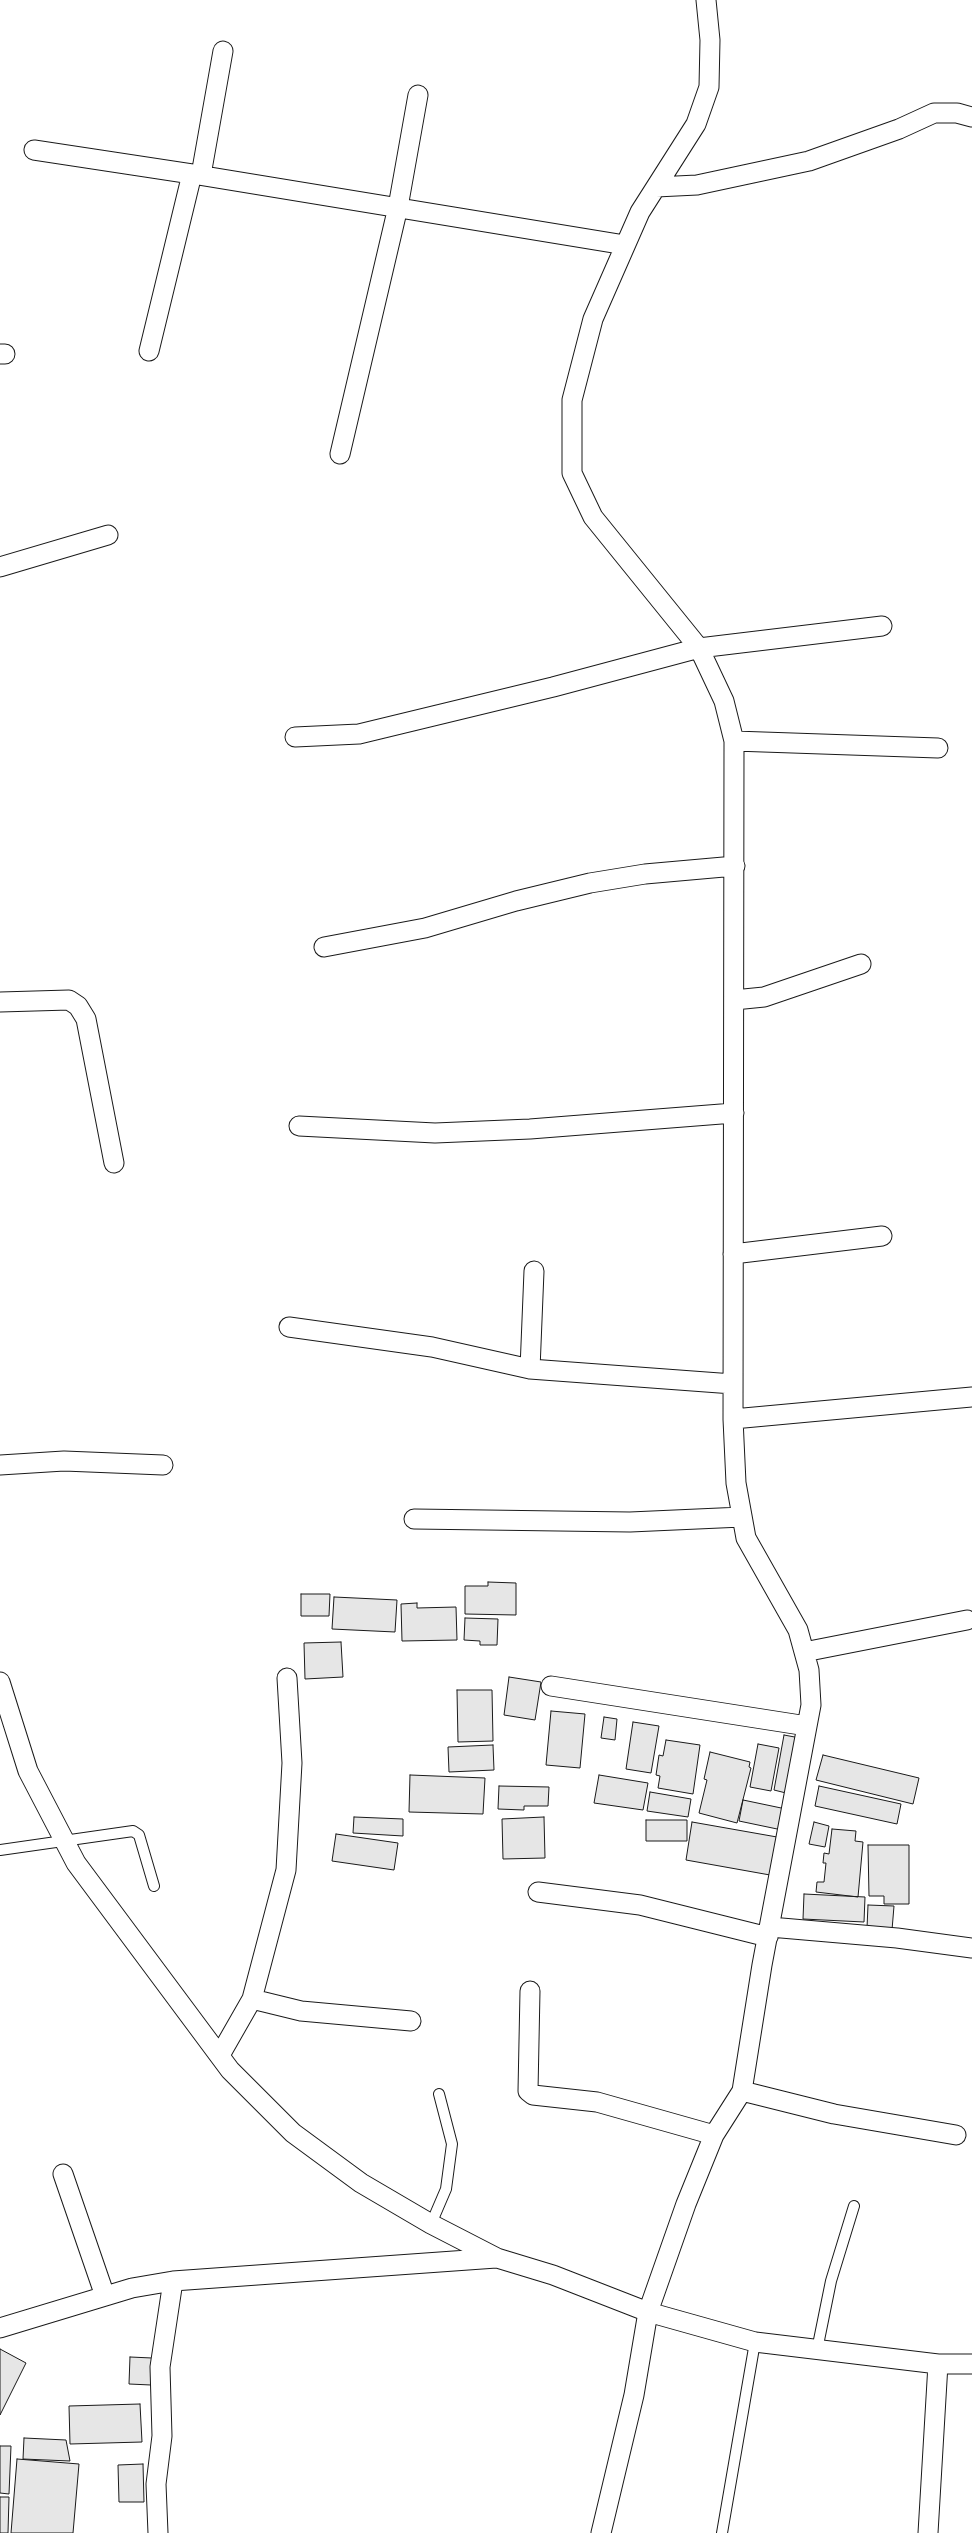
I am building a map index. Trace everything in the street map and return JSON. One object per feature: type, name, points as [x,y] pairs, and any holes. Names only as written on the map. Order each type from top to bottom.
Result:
[{"type":"street","points":[[601,2533],[634,2396],[648,2312],[686,2204],[714,2135],[742,2090],[807,1726],[810,1696],[809,1670],[798,1630],[746,1538],[736,1483],[733,1419],[734,741],[724,701],[699,648],[593,517],[572,473],[572,400],[593,319],[640,212],[696,124],[709,87],[710,40],[706,0]]},
{"type":"street","points":[[150,351],[196,174],[224,51]]},
{"type":"street","points":[[340,454],[398,207],[418,95]]},
{"type":"street","points":[[656,187],[697,185],[809,161],[899,129],[934,113],[958,113],[972,117]]},
{"type":"street","points":[[34,150],[196,174],[625,245]]},
{"type":"street","points":[[0,567],[108,535]]},
{"type":"street","points":[[295,737],[359,734],[553,687],[699,648],[882,626]]},
{"type":"street","points":[[734,741],[938,748]]},
{"type":"street","points":[[324,947],[426,928],[516,901],[590,883],[646,874],[735,866]]},
{"type":"street","points":[[734,1000],[764,997],[861,964]]},
{"type":"street","points":[[0,1002],[68,1000],[78,1006],[86,1020],[114,1164]]},
{"type":"street","points":[[298,1126],[435,1133],[530,1130],[734,1113]]},
{"type":"street","points":[[733,1254],[882,1236]]},
{"type":"street","points":[[530,1368],[534,1271]]},
{"type":"street","points":[[289,1327],[432,1347],[530,1368],[733,1384]]},
{"type":"street","points":[[733,1419],[972,1397]]},
{"type":"street","points":[[0,1465],[64,1461],[163,1465]]},
{"type":"street","points":[[414,1519],[630,1522],[742,1517]]},
{"type":"street","points":[[804,1652],[967,1620]]},
{"type":"street","points":[[220,2056],[252,1999],[286,1870],[292,1763],[288,1678]]},
{"type":"street","points":[[0,1682],[28,1771],[76,1863],[230,2070],[293,2133],[361,2183],[431,2224],[497,2258],[553,2276],[648,2312],[755,2342],[938,2364],[972,2364]]},
{"type":"street","points":[[551,1686],[807,1726]]},
{"type":"street","points":[[538,1892],[640,1905],[769,1932],[897,1938],[972,1948]]},
{"type":"street","points":[[530,1991],[528,2090],[533,2095],[597,2102],[714,2135]]},
{"type":"street","points":[[252,1999],[301,2011],[411,2022]]},
{"type":"street","points":[[742,2090],[834,2114],[956,2135]]},
{"type":"street","points":[[63,2174],[105,2296]]},
{"type":"street","points":[[0,2328],[132,2288],[173,2281],[497,2258]]},
{"type":"street","points":[[158,2533],[156,2484],[162,2436],[160,2367],[173,2281]]},
{"type":"street","points":[[928,2533],[938,2364]]},
{"type":"lane","points":[[0,1850],[133,1831],[139,1835],[154,1886]]},
{"type":"lane","points":[[431,2224],[446,2189],[452,2144],[439,2094]]},
{"type":"lane","points":[[817,2350],[830,2281],[854,2206]]},
{"type":"lane","points":[[722,2533],[755,2342]]},
{"type":"building","points":[[488,1582],[516,1583],[516,1615],[465,1614],[465,1586],[488,1586]]},
{"type":"building","points":[[301,1594],[330,1594],[329,1616],[301,1616]]},
{"type":"building","points":[[334,1597],[397,1600],[395,1632],[332,1629]]},
{"type":"building","points":[[417,1603],[417,1608],[456,1607],[457,1640],[402,1641],[401,1604]]},
{"type":"building","points":[[465,1618],[498,1619],[497,1645],[480,1645],[480,1641],[464,1640]]},
{"type":"building","points":[[341,1642],[343,1677],[305,1679],[304,1643]]},
{"type":"building","points":[[509,1677],[541,1682],[535,1720],[504,1715]]},
{"type":"building","points":[[457,1690],[492,1690],[493,1741],[458,1742]]},
{"type":"building","points":[[551,1711],[585,1714],[580,1768],[546,1765]]},
{"type":"building","points":[[604,1717],[617,1719],[615,1740],[601,1738]]},
{"type":"building","points":[[633,1722],[659,1726],[651,1773],[626,1769]]},
{"type":"building","points":[[784,1735],[800,1738],[790,1794],[774,1790]]},
{"type":"building","points":[[666,1740],[700,1745],[693,1794],[658,1788],[660,1776],[656,1775],[659,1755],[663,1756]]},
{"type":"building","points":[[758,1744],[779,1748],[771,1791],[750,1787]]},
{"type":"building","points":[[493,1745],[494,1770],[449,1772],[448,1747]]},
{"type":"building","points":[[710,1752],[750,1762],[749,1767],[751,1768],[737,1823],[699,1813],[707,1780],[704,1779]]},
{"type":"building","points":[[823,1755],[919,1778],[913,1804],[816,1780]]},
{"type":"building","points":[[410,1775],[485,1778],[483,1814],[409,1812]]},
{"type":"building","points":[[599,1775],[648,1783],[643,1810],[594,1803]]},
{"type":"building","points":[[499,1786],[549,1787],[548,1806],[524,1806],[524,1810],[498,1809]]},
{"type":"building","points":[[819,1786],[901,1804],[897,1824],[815,1806]]},
{"type":"building","points":[[650,1792],[691,1799],[688,1817],[647,1811]]},
{"type":"building","points":[[743,1800],[786,1809],[782,1830],[739,1821]]},
{"type":"building","points":[[354,1817],[403,1819],[403,1836],[353,1833]]},
{"type":"building","points":[[544,1817],[545,1858],[503,1859],[502,1819]]},
{"type":"building","points":[[646,1820],[687,1820],[687,1841],[646,1841]]},
{"type":"building","points":[[692,1822],[777,1837],[770,1875],[686,1860]]},
{"type":"building","points":[[814,1822],[829,1826],[825,1847],[809,1844]]},
{"type":"building","points":[[832,1829],[856,1831],[855,1841],[863,1842],[858,1897],[816,1892],[817,1882],[824,1882],[826,1863],[823,1863],[824,1853],[829,1854]]},
{"type":"building","points":[[336,1834],[398,1843],[394,1870],[332,1861]]},
{"type":"building","points":[[868,1845],[909,1845],[909,1904],[884,1904],[884,1896],[869,1896]]},
{"type":"building","points":[[804,1894],[865,1897],[864,1922],[803,1919]]},
{"type":"building","points":[[868,1905],[894,1906],[892,1930],[867,1928]]},
{"type":"building","points":[[0,2349],[26,2363],[0,2415]]},
{"type":"building","points":[[130,2357],[152,2358],[151,2385],[129,2384]]},
{"type":"building","points":[[140,2404],[142,2442],[70,2444],[69,2406]]},
{"type":"building","points":[[24,2438],[66,2440],[70,2461],[23,2459]]},
{"type":"building","points":[[0,2446],[11,2446],[9,2494],[0,2493]]},
{"type":"building","points":[[17,2459],[79,2464],[73,2533],[11,2533]]},
{"type":"building","points":[[143,2464],[144,2502],[119,2502],[118,2465]]},
{"type":"building","points":[[0,2497],[9,2497],[8,2533],[0,2533]]}]
